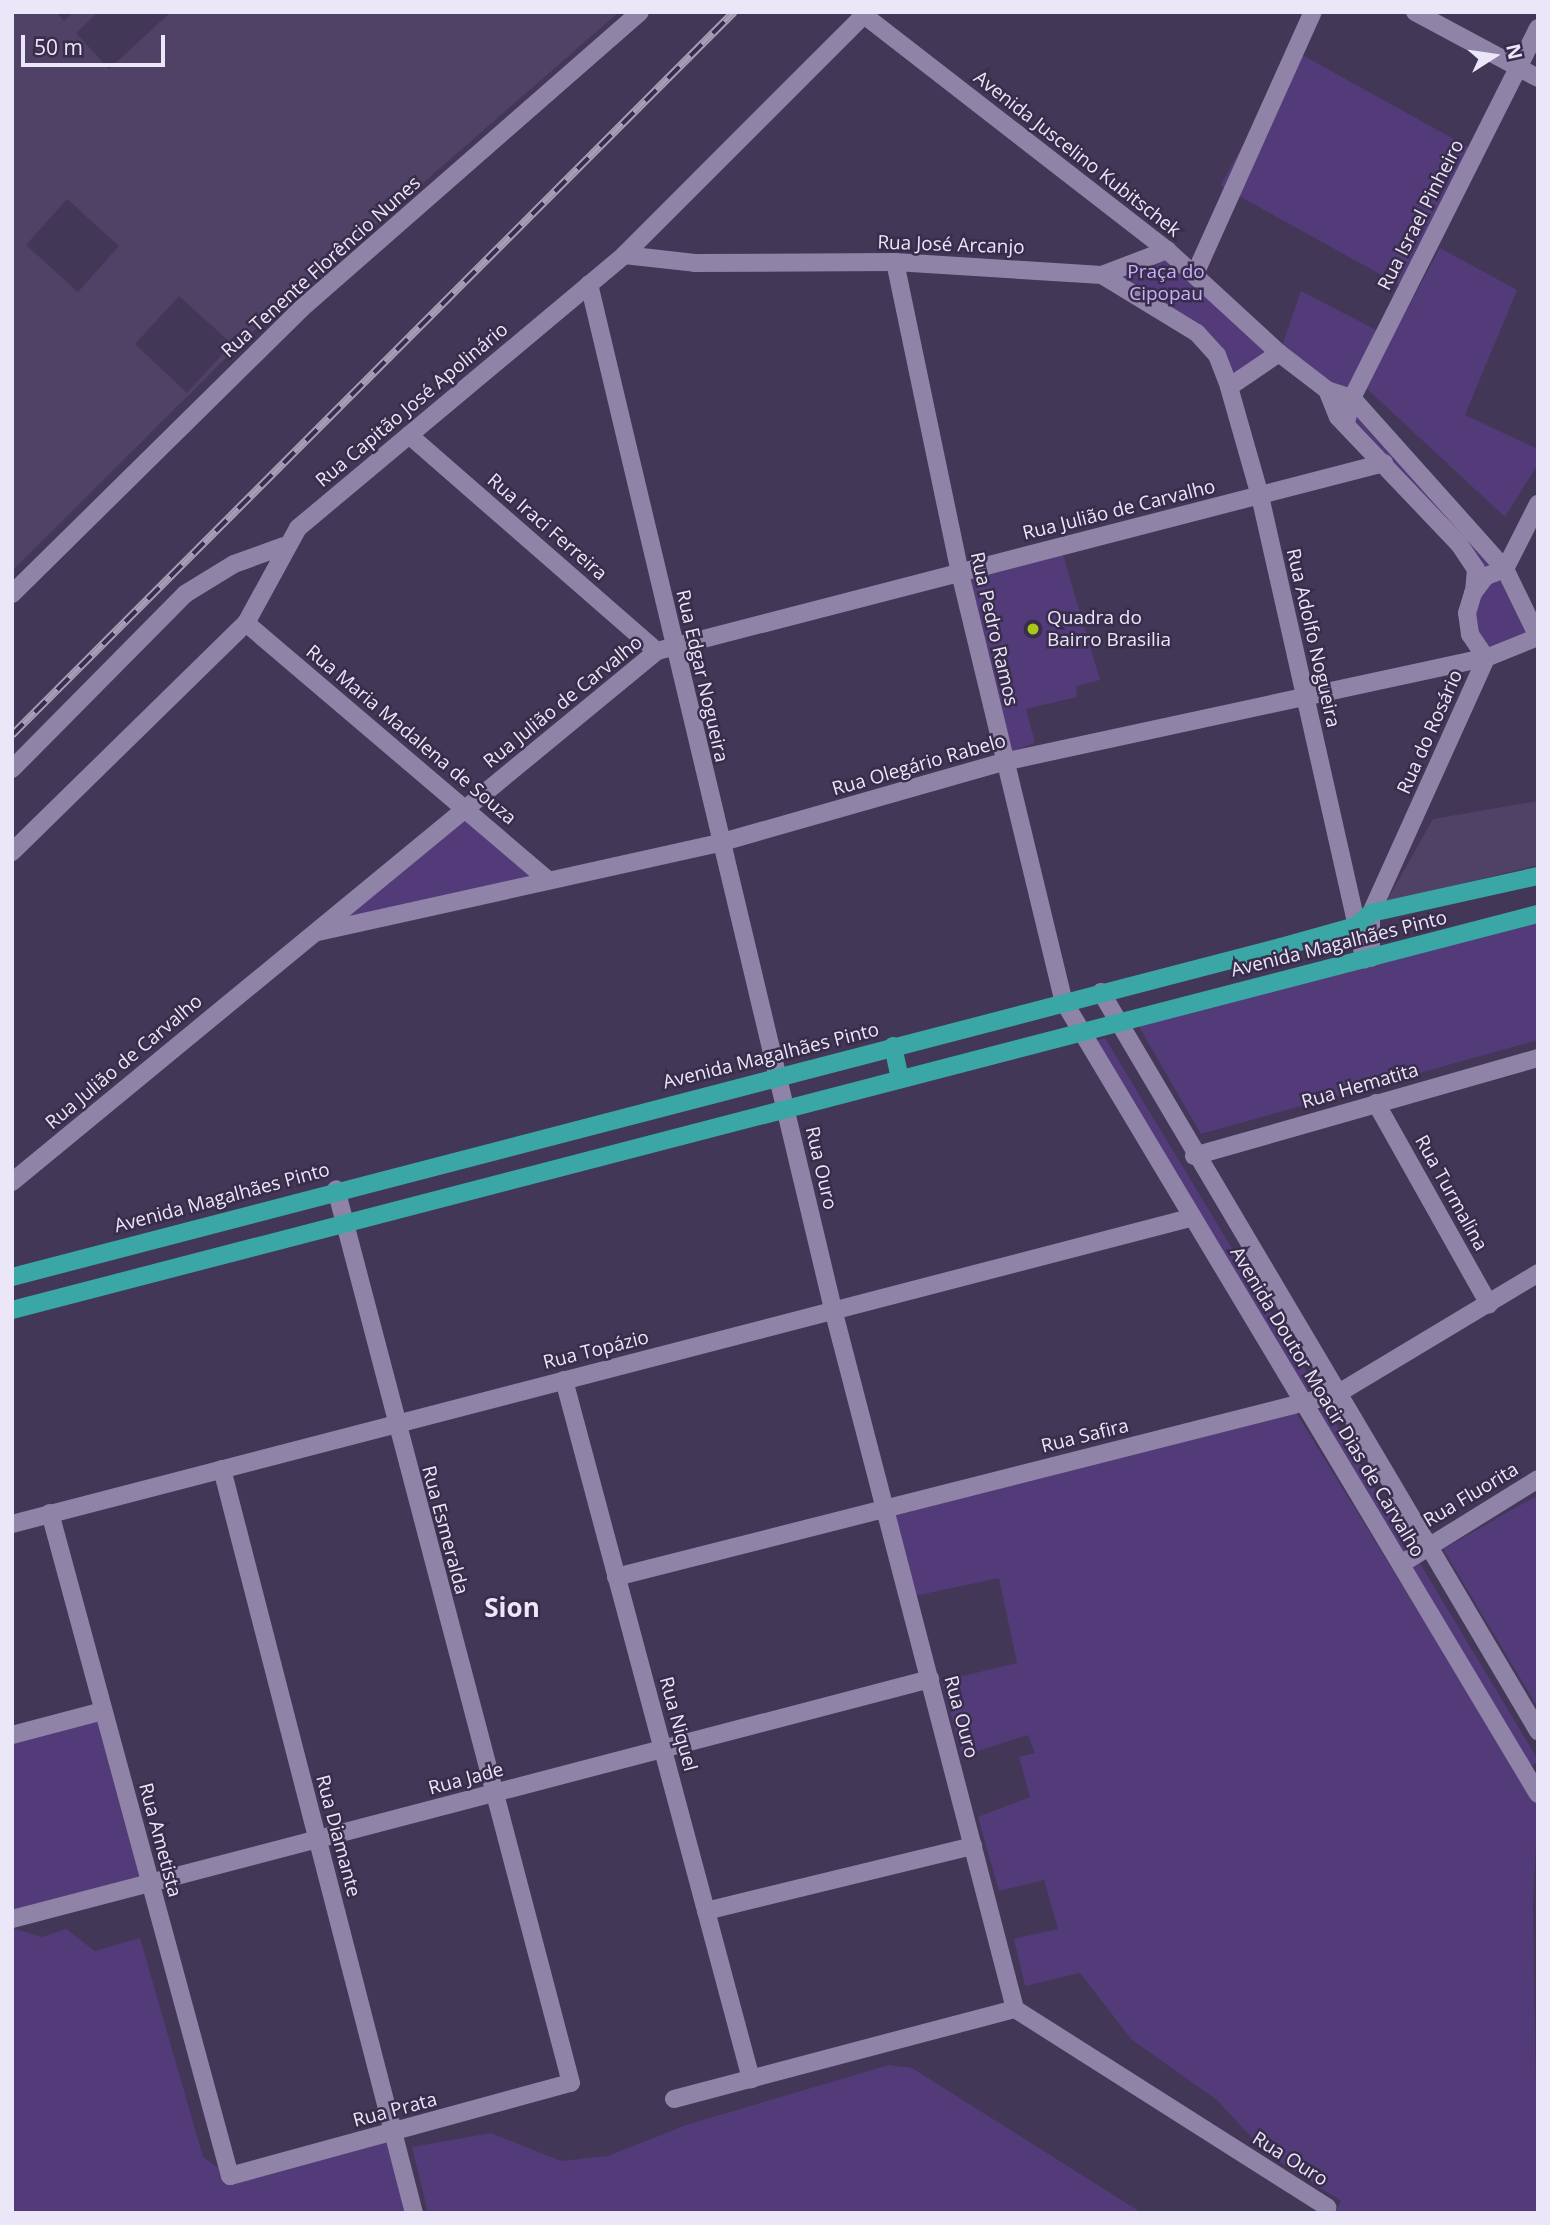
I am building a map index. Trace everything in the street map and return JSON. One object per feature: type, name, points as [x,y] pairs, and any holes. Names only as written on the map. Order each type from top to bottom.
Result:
[{"type":"main road","name":"Avenida Magalhães Pinto","points":[[12,1277],[336,1189],[1356,926],[1371,913],[1538,876]]},
{"type":"main road","name":"Avenida Magalhães Pinto","points":[[12,1310],[1538,914]]},
{"type":"main road","points":[[893,1046],[900,1079]]},
{"type":"street","name":"Rua Tenente Florêncio Nunes","points":[[12,594],[302,308],[640,12]]},
{"type":"street","points":[[1195,274],[1313,12]]},
{"type":"street","points":[[1415,12],[1538,78]]},
{"type":"street","name":"Avenida Juscelino Kubitschek","points":[[864,13],[1167,250],[1279,353],[1327,390],[1352,398],[1422,469],[1499,564],[1538,637]]},
{"type":"street","name":"Rua Capitão José Apolinário","points":[[12,852],[246,623],[284,545],[409,435],[624,255],[864,13]]},
{"type":"street","name":"Rua Israel Pinheiro","points":[[1346,423],[1352,398],[1538,28]]},
{"type":"street","points":[[1102,275],[1167,250]]},
{"type":"street","name":"Rua José Arcanjo","points":[[624,255],[734,264],[895,262],[1102,275],[1197,333],[1217,355],[1229,387]]},
{"type":"street","name":"Rua Pedro Ramos","points":[[895,262],[960,573],[1003,762],[1064,1002],[1081,1033]]},
{"type":"street","name":"Rua Edgar Nogueira","points":[[589,284],[665,650],[719,843],[778,1076]]},
{"type":"street","points":[[1229,387],[1279,353]]},
{"type":"street","name":"Rua Adolfo Nogueira","points":[[1229,387],[1260,496],[1356,926],[1367,958]]},
{"type":"street","name":"Avenida Juscelino Kubitschek","points":[[1327,390],[1346,423],[1459,544],[1476,569],[1474,593]]},
{"type":"street","name":"Rua Iraci Ferreira","points":[[409,435],[665,650]]},
{"type":"street","name":"Rua Julião de Carvalho","points":[[12,1182],[310,934],[665,650],[1384,463]]},
{"type":"street","points":[[1474,593],[1499,564],[1538,504]]},
{"type":"street","points":[[12,769],[185,594],[234,564],[284,545]]},
{"type":"street","name":"Rua do Rosário","points":[[1367,958],[1371,913],[1486,658],[1470,634],[1467,613],[1474,593]]},
{"type":"street","name":"Rua Maria Madalena de Souza","points":[[246,623],[548,880]]},
{"type":"street","name":"Rua Olegário Rabelo","points":[[310,934],[719,843],[1003,762],[1305,692],[1486,658],[1538,637]]},
{"type":"street","name":"Avenida Doutor Moacir Dias de Carvalho","points":[[1101,992],[1116,1023],[1194,1156],[1538,1731]]},
{"type":"street","name":"Avenida Doutor Moacir Dias de Carvalho","points":[[1081,1033],[1538,1794]]},
{"type":"street","name":"Rua Hematita","points":[[1194,1156],[1538,1058]]},
{"type":"street","name":"Rua Ouro","points":[[778,1076],[834,1313],[1015,2009],[1327,2207]]},
{"type":"street","name":"Rua Turmalina","points":[[1376,1103],[1489,1304]]},
{"type":"street","name":"Rua Esmeralda","points":[[336,1189],[395,1424],[571,2083]]},
{"type":"street","name":"Rua Topázio","points":[[12,1524],[564,1380],[834,1313],[1191,1218]]},
{"type":"street","name":"Rua Safira","points":[[617,1577],[1337,1394],[1538,1273]]},
{"type":"street","name":"Rua Niquel","points":[[564,1380],[751,2079]]},
{"type":"street","name":"Rua Diamante","points":[[222,1469],[414,2213]]},
{"type":"street","name":"Rua Fluorita","points":[[1401,1564],[1538,1479]]},
{"type":"street","name":"Rua Ametista","points":[[50,1513],[230,2176]]},
{"type":"street","name":"Rua Jade","points":[[12,1919],[930,1679]]},
{"type":"street","points":[[12,1735],[103,1711]]},
{"type":"street","points":[[706,1911],[973,1846]]},
{"type":"street","points":[[674,2099],[1015,2009]]},
{"type":"street","name":"Rua Prata","points":[[230,2176],[571,2083]]},
{"type":"shaded area","points":[[12,12],[56,12],[64,21],[74,12],[98,12],[76,33],[109,69],[171,12],[619,12],[251,333],[12,571]],"holes":[[[67,199],[119,246],[78,292],[26,245]],[[179,296],[232,344],[187,393],[135,344]]]},
{"type":"shaded area","points":[[1538,801],[1538,865],[1386,902],[1433,819]]},
{"type":"green space","points":[[1295,51],[1477,152],[1402,287],[1220,186]]},
{"type":"green space","points":[[1440,248],[1517,290],[1465,415],[1538,449],[1538,464],[1505,517],[1365,387]]},
{"type":"green space","name":"Praça do Cipopau","points":[[1167,250],[1280,352],[1301,291],[1384,334],[1352,398],[1279,353],[1229,387],[1213,351],[1102,275]]},
{"type":"green space","points":[[1354,404],[1498,569],[1484,572],[1350,422]]},
{"type":"green space","name":"Quadra do Bairro Brasilia","points":[[1063,555],[1100,680],[1076,686],[1077,697],[1026,709],[1035,743],[1008,752],[971,579]]},
{"type":"green space","points":[[1505,569],[1537,637],[1486,658],[1470,634],[1473,593]]},
{"type":"green space","points":[[466,809],[548,880],[310,934]]},
{"type":"green space","points":[[1538,922],[1538,1040],[1201,1134],[1134,1018]]},
{"type":"green space","points":[[1105,1038],[1315,1386],[1304,1394],[1094,1042]]},
{"type":"green space","points":[[1326,1407],[1538,1760],[1530,1766],[1317,1412]]},
{"type":"green space","points":[[1295,1411],[1538,1806],[1533,1903],[1538,2213],[1335,2213],[1341,2201],[1266,2153],[1217,2100],[1132,2040],[1080,1973],[1025,1986],[1014,1939],[1058,1929],[1044,1880],[999,1891],[978,1817],[1030,1797],[1019,1757],[1035,1753],[1028,1735],[962,1756],[942,1681],[1017,1663],[999,1578],[914,1596],[893,1516]]},
{"type":"green space","points":[[1538,1495],[1538,1708],[1443,1549]]},
{"type":"green space","points":[[103,1711],[150,1883],[12,1919],[12,1735]]},
{"type":"green space","points":[[12,1928],[42,1937],[66,1929],[95,1951],[140,1938],[203,2157],[230,2176],[393,2132],[414,2213],[12,2213]]},
{"type":"green space","points":[[889,2065],[912,2068],[1142,2213],[428,2213],[412,2147],[491,2133],[561,2161],[608,2156],[689,2124]]},
{"type":"railway","points":[[12,735],[734,12]]},
{"type":"place","name":"Quadra do Bairro Brasilia","points":[[1033,629]]},
{"type":"district","name":"Sion","points":[[512,1608]]}]
